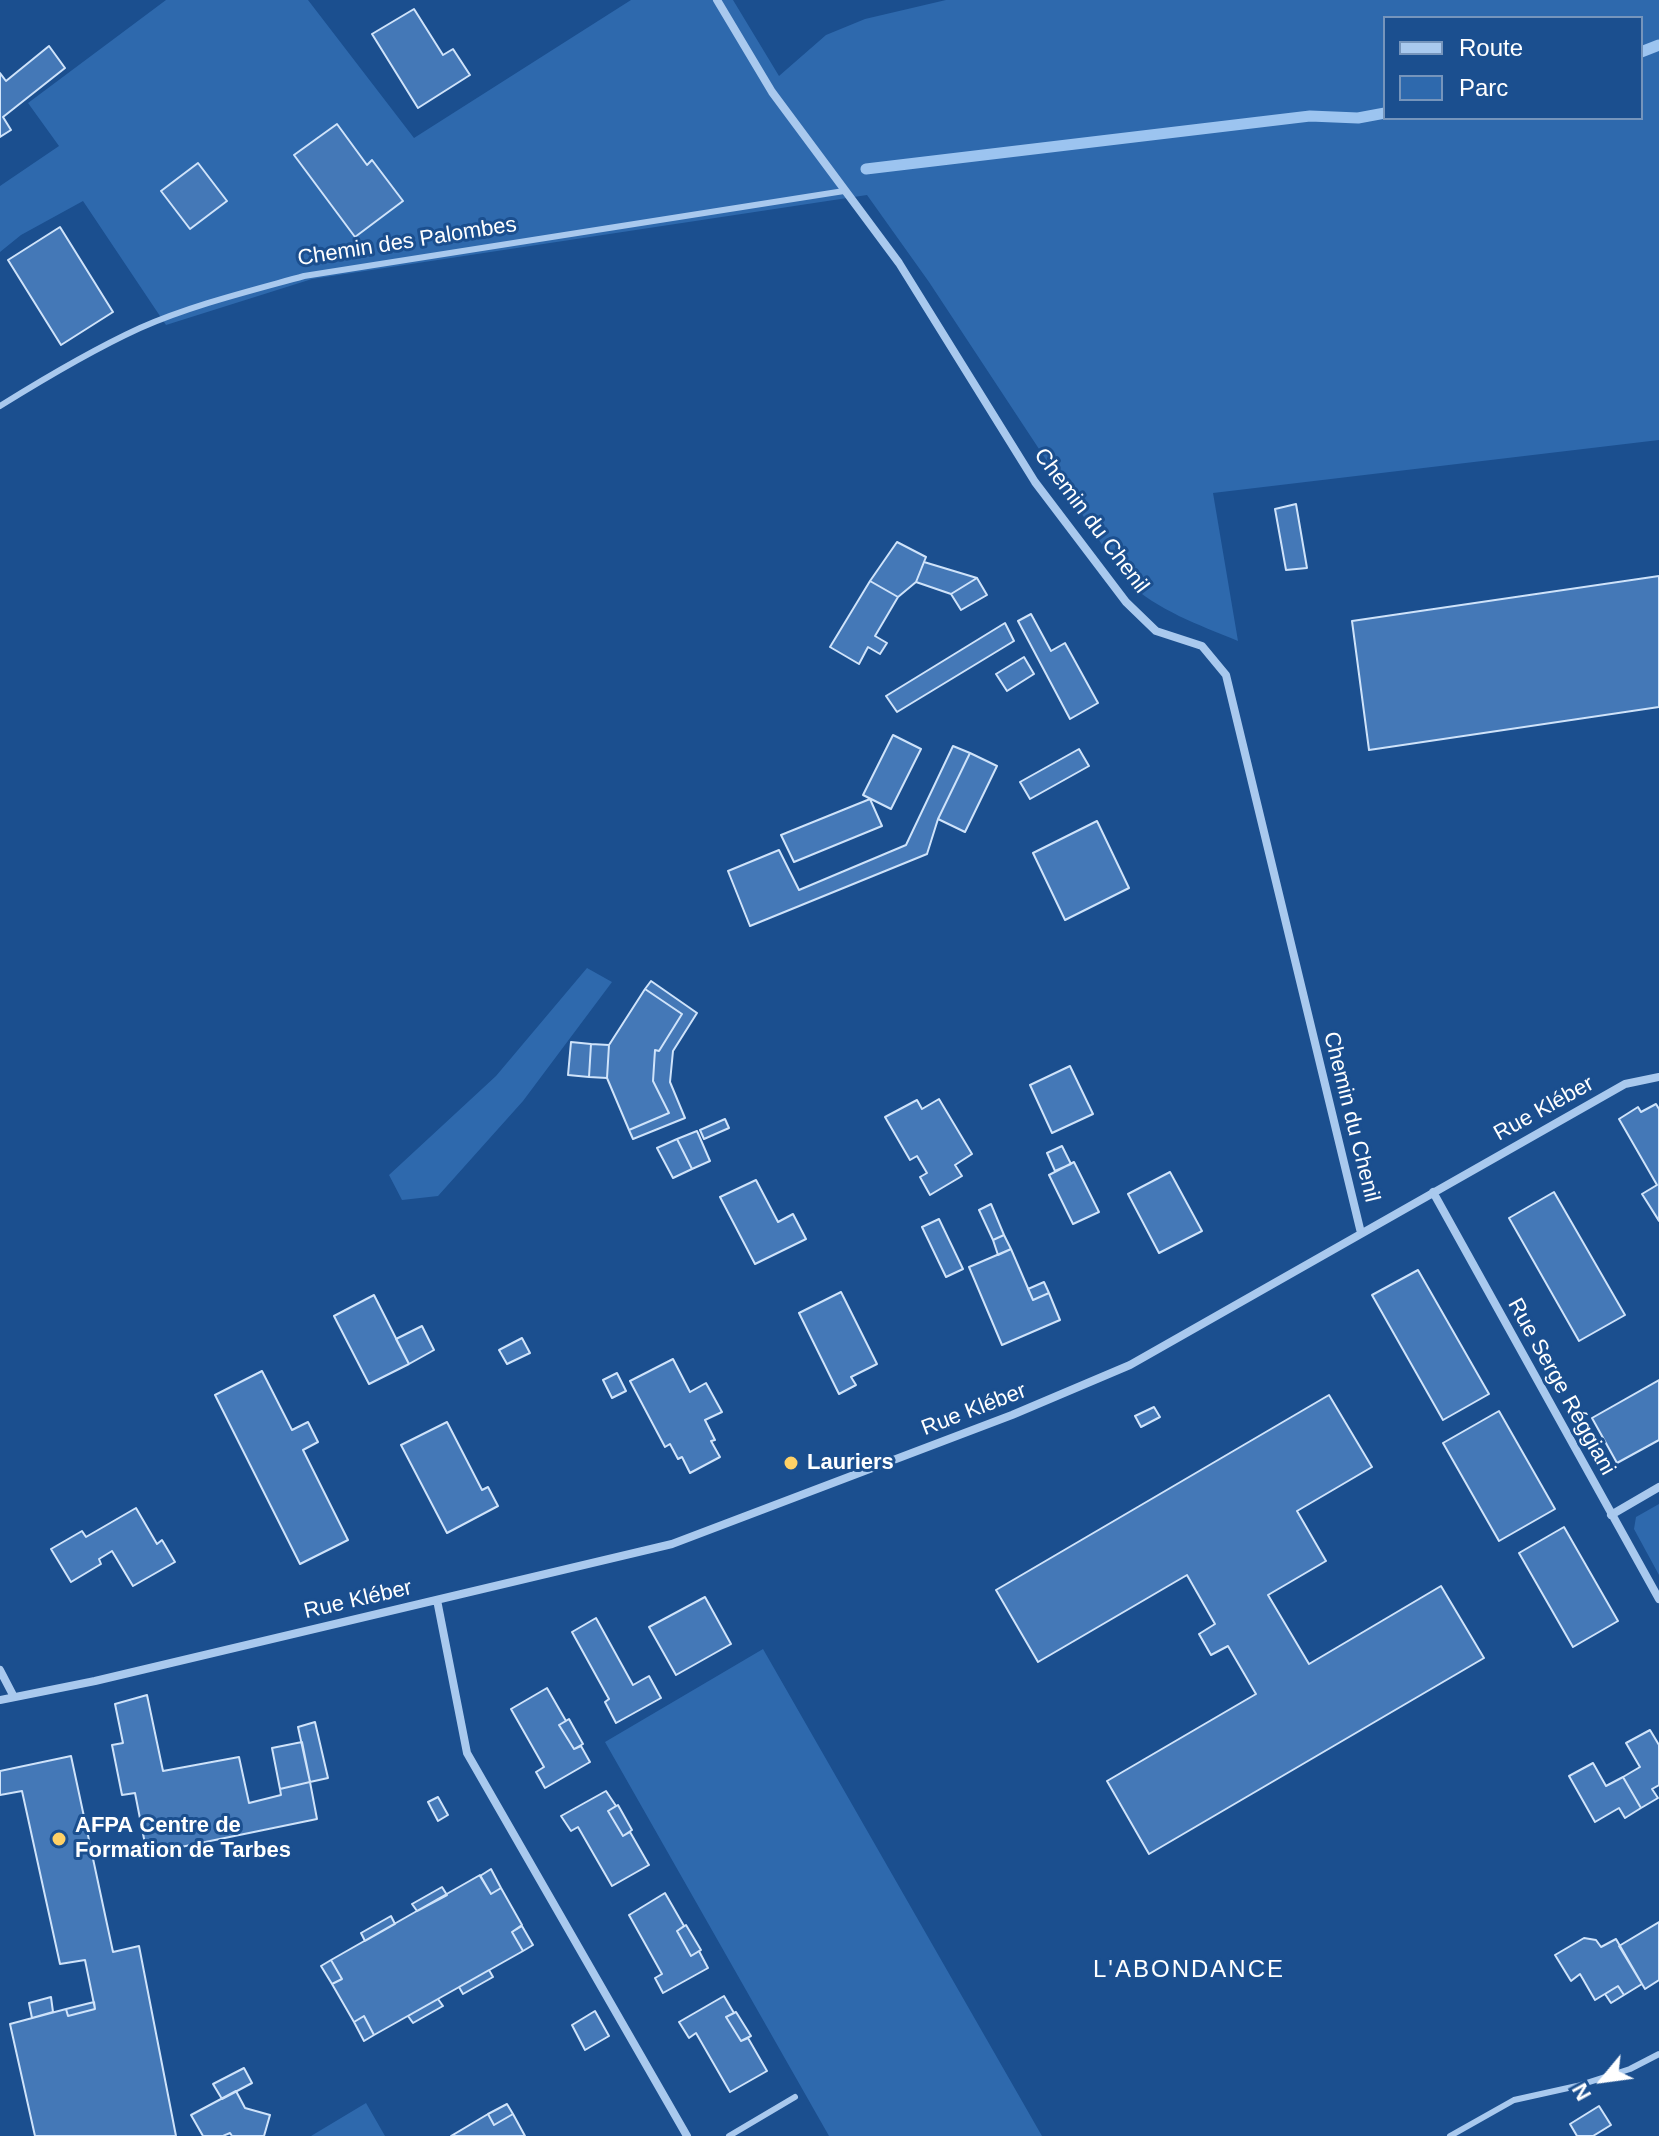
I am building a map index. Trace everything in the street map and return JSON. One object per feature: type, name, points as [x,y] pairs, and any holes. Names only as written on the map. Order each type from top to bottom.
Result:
[{"type":"street","name":"Chemin du Chenil","points":[[717,0],[772,92],[899,263],[1035,482],[1126,602],[1156,631],[1202,646],[1226,675],[1361,1233]]},
{"type":"street","name":"Rue Kléber","points":[[0,1700],[95,1681],[672,1544],[1012,1415],[1130,1365],[1625,1084],[1659,1077]]},
{"type":"street","name":"Rue Serge Réggiani","points":[[1433,1192],[1659,1599]]},
{"type":"street","points":[[1611,1515],[1659,1487]]},
{"type":"street","points":[[437,1600],[467,1753],[687,2136]]},
{"type":"street","points":[[0,1670],[14,1697]]},
{"type":"lane","name":"Chemin des Palombes","points":[[0,406],[142,327],[237,294],[304,276],[844,191]]},
{"type":"lane","points":[[1450,2136],[1514,2100],[1577,2086],[1630,2069],[1659,2054]]},
{"type":"lane","points":[[729,2136],[795,2097]]},
{"type":"green space","points":[[166,0],[308,0],[414,138],[631,0],[733,0],[779,76],[826,35],[865,19],[946,0],[1659,0],[1659,440],[1213,493],[1238,641],[1165,609],[1126,581],[929,282],[867,195],[312,279],[166,325],[83,201],[21,235],[0,252],[0,186],[59,146],[28,103]]},
{"type":"green space","points":[[587,968],[612,982],[523,1101],[438,1196],[402,1200],[389,1175],[496,1076]]},
{"type":"green space","points":[[1659,1504],[1659,1575],[1634,1529],[1636,1517]]},
{"type":"green space","points":[[763,1649],[1042,2136],[829,2136],[605,1742]]},
{"type":"green space","points":[[366,2103],[385,2136],[311,2136]]},
{"type":"building","points":[[414,9],[443,55],[453,49],[470,75],[418,108],[372,34]]},
{"type":"building","points":[[49,46],[65,68],[3,117],[11,130],[0,137],[0,73],[6,81]]},
{"type":"building","points":[[337,124],[367,165],[372,160],[403,201],[355,237],[294,155]]},
{"type":"building","points":[[198,163],[227,201],[190,229],[161,191]]},
{"type":"building","points":[[60,227],[113,312],[61,345],[8,260]]},
{"type":"building","points":[[1296,504],[1307,568],[1286,570],[1275,509]]},
{"type":"building","points":[[897,542],[926,557],[916,582],[898,597],[870,581]]},
{"type":"building","points":[[924,562],[977,578],[951,594],[916,582]]},
{"type":"building","points":[[1659,576],[1659,707],[1369,750],[1352,621]]},
{"type":"building","points":[[977,578],[987,595],[961,610],[951,594]]},
{"type":"building","points":[[870,581],[898,597],[875,636],[887,643],[880,654],[868,647],[859,664],[830,647]]},
{"type":"building","points":[[1031,614],[1051,651],[1065,643],[1098,703],[1070,719],[1018,621]]},
{"type":"building","points":[[1005,623],[1014,641],[897,712],[886,696]]},
{"type":"building","points":[[1024,657],[1034,674],[1007,691],[996,674]]},
{"type":"building","points":[[893,735],[921,749],[891,809],[863,795]]},
{"type":"building","points":[[953,746],[970,753],[938,819],[927,854],[750,926],[728,871],[779,850],[799,890],[906,845]]},
{"type":"building","points":[[1079,749],[1089,766],[1030,799],[1020,782]]},
{"type":"building","points":[[970,753],[997,766],[965,832],[938,819]]},
{"type":"building","points":[[870,799],[882,826],[794,862],[781,835]]},
{"type":"building","points":[[1097,821],[1129,888],[1065,920],[1033,853]]},
{"type":"building","points":[[651,981],[697,1013],[673,1051],[670,1082],[685,1118],[633,1139],[629,1130],[669,1113],[653,1081],[655,1050],[659,1051],[682,1014],[645,989]]},
{"type":"building","points":[[645,989],[682,1014],[659,1051],[655,1050],[653,1081],[669,1113],[629,1130],[607,1078],[609,1045]]},
{"type":"building","points":[[571,1042],[591,1044],[589,1077],[568,1075]]},
{"type":"building","points":[[591,1044],[609,1045],[607,1078],[589,1077]]},
{"type":"building","points":[[1070,1066],[1093,1114],[1052,1133],[1030,1085]]},
{"type":"building","points":[[939,1099],[972,1154],[955,1165],[962,1176],[930,1195],[920,1177],[927,1173],[917,1156],[910,1160],[885,1117],[917,1100],[922,1109]]},
{"type":"building","points":[[1656,1104],[1659,1109],[1659,1221],[1642,1194],[1657,1185],[1619,1119],[1638,1107],[1641,1112]]},
{"type":"building","points":[[725,1119],[729,1128],[704,1139],[700,1130]]},
{"type":"building","points":[[697,1131],[710,1161],[692,1169],[677,1139]]},
{"type":"building","points":[[677,1139],[692,1169],[673,1178],[657,1148]]},
{"type":"building","points":[[1062,1146],[1071,1164],[1055,1171],[1047,1153]]},
{"type":"building","points":[[1074,1162],[1099,1212],[1073,1224],[1049,1175]]},
{"type":"building","points":[[1170,1172],[1202,1231],[1159,1253],[1128,1194]]},
{"type":"building","points":[[756,1180],[778,1222],[793,1214],[806,1239],[755,1264],[720,1197]]},
{"type":"building","points":[[1554,1192],[1625,1315],[1579,1341],[1509,1218]]},
{"type":"building","points":[[991,1204],[1004,1235],[993,1240],[979,1210]]},
{"type":"building","points":[[939,1219],[963,1269],[946,1277],[922,1227]]},
{"type":"building","points":[[1004,1235],[1011,1249],[998,1255],[993,1240]]},
{"type":"building","points":[[1011,1249],[1033,1300],[1049,1293],[1060,1320],[1002,1345],[969,1267]]},
{"type":"building","points":[[1418,1270],[1489,1394],[1443,1420],[1372,1295]]},
{"type":"building","points":[[1044,1282],[1049,1293],[1033,1300],[1028,1289]]},
{"type":"building","points":[[841,1292],[877,1364],[851,1377],[856,1385],[839,1394],[799,1313]]},
{"type":"building","points":[[374,1295],[409,1364],[369,1384],[334,1316]]},
{"type":"building","points":[[422,1326],[434,1350],[409,1364],[396,1339]]},
{"type":"building","points":[[522,1338],[530,1353],[507,1364],[499,1350]]},
{"type":"building","points":[[673,1359],[690,1392],[706,1383],[722,1412],[705,1420],[720,1457],[690,1473],[682,1457],[678,1459],[670,1444],[665,1447],[630,1381]]},
{"type":"building","points":[[262,1371],[292,1430],[308,1422],[318,1442],[303,1450],[348,1540],[300,1564],[215,1395]]},
{"type":"building","points":[[617,1373],[626,1391],[612,1398],[603,1380]]},
{"type":"building","points":[[1659,1380],[1659,1440],[1617,1463],[1592,1418]]},
{"type":"building","points":[[1329,1395],[1372,1467],[1297,1511],[1326,1561],[1268,1595],[1309,1664],[1441,1586],[1484,1658],[1149,1854],[1107,1781],[1256,1694],[1228,1646],[1211,1655],[1199,1634],[1215,1624],[1187,1575],[1038,1662],[996,1590]]},
{"type":"building","points":[[1154,1407],[1160,1417],[1141,1427],[1135,1416]]},
{"type":"building","points":[[1499,1411],[1555,1509],[1499,1541],[1443,1443]]},
{"type":"building","points":[[447,1422],[482,1490],[488,1487],[498,1506],[447,1533],[401,1445]]},
{"type":"building","points":[[136,1508],[157,1544],[162,1540],[175,1562],[133,1586],[112,1551],[99,1559],[101,1564],[71,1582],[51,1549],[82,1531],[86,1537]]},
{"type":"building","points":[[1564,1527],[1618,1621],[1573,1647],[1519,1553]]},
{"type":"building","points":[[705,1597],[731,1644],[676,1675],[649,1627]]},
{"type":"building","points":[[596,1618],[633,1685],[649,1676],[661,1698],[616,1723],[605,1702],[609,1699],[572,1632]]},
{"type":"building","points":[[547,1688],[566,1721],[559,1725],[574,1749],[581,1746],[590,1762],[545,1788],[536,1772],[544,1767],[511,1709]]},
{"type":"building","points":[[147,1695],[163,1771],[239,1757],[249,1803],[281,1795],[280,1789],[310,1782],[317,1819],[147,1854],[135,1793],[122,1795],[112,1745],[123,1743],[115,1704]]},
{"type":"building","points":[[569,1719],[583,1744],[574,1749],[559,1725]]},
{"type":"building","points":[[315,1722],[328,1778],[310,1782],[298,1727]]},
{"type":"building","points":[[1650,1730],[1659,1745],[1659,1785],[1652,1789],[1658,1798],[1641,1808],[1623,1777],[1640,1767],[1626,1743]]},
{"type":"building","points":[[302,1742],[310,1782],[280,1789],[272,1748]]},
{"type":"building","points":[[71,1756],[113,1952],[139,1946],[176,2136],[35,2136],[10,2024],[66,2009],[68,2016],[95,2009],[85,1960],[60,1964],[22,1791],[0,1795],[0,1771]]},
{"type":"building","points":[[1593,1763],[1606,1786],[1623,1777],[1641,1808],[1625,1818],[1619,1808],[1595,1822],[1569,1776]]},
{"type":"building","points":[[606,1791],[616,1806],[608,1811],[623,1836],[630,1832],[649,1865],[612,1886],[578,1827],[571,1831],[561,1816]]},
{"type":"building","points":[[438,1797],[448,1815],[438,1821],[428,1802]]},
{"type":"building","points":[[618,1805],[632,1830],[623,1836],[608,1811]]},
{"type":"building","points":[[491,1869],[501,1888],[491,1894],[480,1876]]},
{"type":"building","points":[[480,1875],[491,1894],[501,1888],[522,1925],[512,1932],[523,1951],[374,2035],[364,2016],[354,2022],[332,1984],[342,1979],[331,1960]]},
{"type":"building","points":[[442,1887],[447,1895],[417,1911],[412,1904]]},
{"type":"building","points":[[665,1893],[684,1926],[677,1931],[691,1956],[699,1951],[708,1968],[663,1993],[655,1978],[662,1974],[629,1915]]},
{"type":"building","points":[[391,1916],[395,1924],[365,1941],[361,1933]]},
{"type":"building","points":[[1659,1922],[1659,1980],[1645,1989],[1619,1946]]},
{"type":"building","points":[[686,1925],[701,1950],[691,1956],[677,1931]]},
{"type":"building","points":[[522,1926],[533,1945],[523,1951],[512,1932]]},
{"type":"building","points":[[1584,1938],[1596,1940],[1601,1947],[1616,1939],[1642,1984],[1624,1995],[1618,1986],[1595,2000],[1580,1974],[1571,1981],[1555,1955]]},
{"type":"building","points":[[331,1960],[342,1979],[332,1984],[321,1966]]},
{"type":"building","points":[[489,1970],[493,1977],[463,1994],[459,1987]]},
{"type":"building","points":[[1618,1986],[1624,1995],[1611,2003],[1605,1994]]},
{"type":"building","points":[[724,1996],[734,2013],[726,2017],[741,2041],[748,2038],[767,2071],[730,2092],[696,2033],[689,2038],[679,2022]]},
{"type":"building","points":[[51,1997],[53,2012],[32,2018],[29,2003]]},
{"type":"building","points":[[438,1999],[443,2006],[413,2023],[408,2016]]},
{"type":"building","points":[[94,2002],[95,2009],[68,2016],[66,2009]]},
{"type":"building","points":[[595,2011],[609,2036],[585,2050],[572,2025]]},
{"type":"building","points":[[736,2012],[751,2036],[741,2041],[726,2017]]},
{"type":"building","points":[[364,2016],[374,2035],[364,2041],[354,2022]]},
{"type":"building","points":[[244,2068],[252,2083],[222,2099],[213,2084]]},
{"type":"building","points":[[236,2091],[245,2108],[270,2115],[264,2136],[232,2136],[230,2133],[203,2136],[191,2115]]},
{"type":"building","points":[[507,2104],[513,2114],[494,2125],[488,2114]]},
{"type":"building","points":[[1599,2106],[1611,2125],[1593,2136],[1577,2136],[1570,2124]]},
{"type":"building","points":[[488,2114],[494,2125],[513,2114],[525,2136],[451,2136]]},
{"type":"waterway","points":[[1643,51],[1659,45]]},
{"type":"waterway","points":[[866,169],[1310,116],[1358,118],[1383,113]]},
{"type":"place","name":"Lauriers","points":[[791,1463]]},
{"type":"place","name":"AFPA Centre de Formation de Tarbes","points":[[59,1839]]},
{"type":"district","name":"L'ABONDANCE","points":[[1189,1970]]}]
